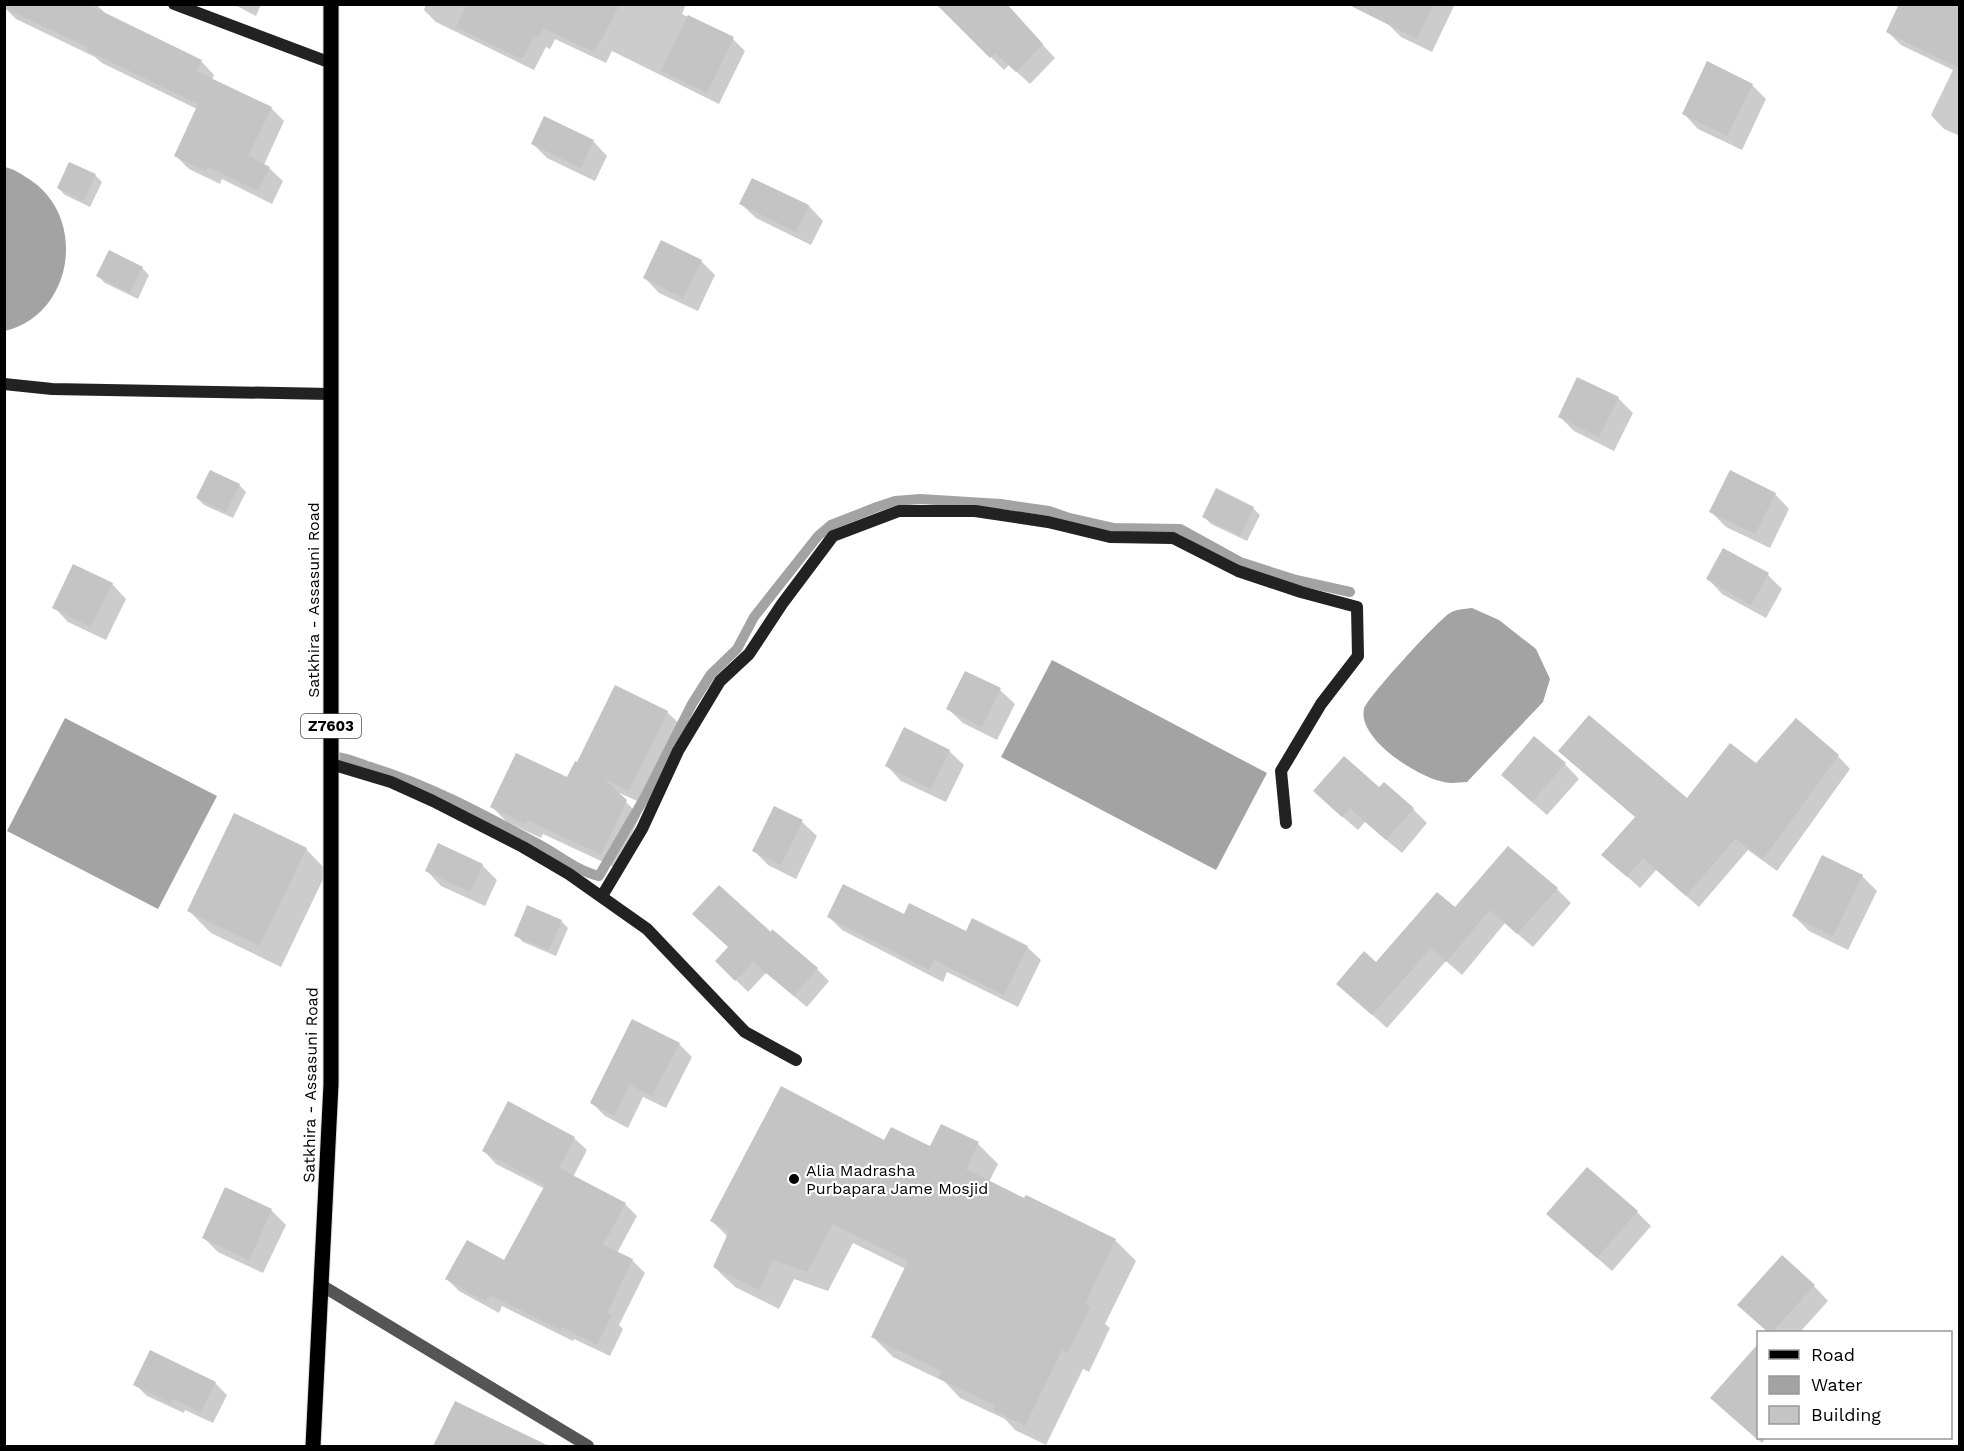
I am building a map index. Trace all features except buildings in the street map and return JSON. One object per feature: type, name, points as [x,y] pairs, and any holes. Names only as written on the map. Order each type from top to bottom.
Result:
[{"type":"main road","points":[[174,4],[331,63]]},
{"type":"main road","name":"Satkhira - Assasuni Road","points":[[313,1446],[331,1084],[331,4]]},
{"type":"main road","points":[[4,384],[52,390],[331,394]]},
{"type":"main road","points":[[602,896],[642,829],[678,751],[720,681],[749,654],[782,604],[833,536],[899,511],[975,511],[1048,522],[1110,537],[1173,538],[1238,571],[1301,592],[1357,607],[1358,656],[1321,705],[1281,771],[1286,823]]},
{"type":"main road","points":[[331,764],[391,782],[433,801],[523,847],[602,896],[647,929],[745,1032],[796,1060]]},
{"type":"street","points":[[321,1285],[588,1446]]},
{"type":"water","points":[[5,167],[29,179],[48,196],[60,216],[66,239],[65,263],[58,285],[46,305],[28,321],[5,331]]},
{"type":"water","points":[[1472,608],[1499,620],[1536,649],[1550,679],[1543,702],[1467,782],[1447,783],[1420,773],[1392,755],[1370,732],[1364,721],[1364,709],[1389,676],[1443,619],[1455,611]]},
{"type":"water","points":[[1052,660],[1267,773],[1216,870],[1001,757]]},
{"type":"water","points":[[65,718],[217,796],[158,909],[7,831]]},
{"type":"waterway","points":[[336,757],[389,773],[454,800],[546,848],[576,867],[599,876],[645,797],[692,704],[711,674],[737,649],[754,617],[818,536],[831,525],[895,501],[920,499],[1001,504],[1049,511],[1113,528],[1180,529],[1240,562],[1296,580],[1350,592]]},
{"type":"place","name":"Alia Madrasha Purbapara Jame Mosjid","points":[[794,1179]]}]
